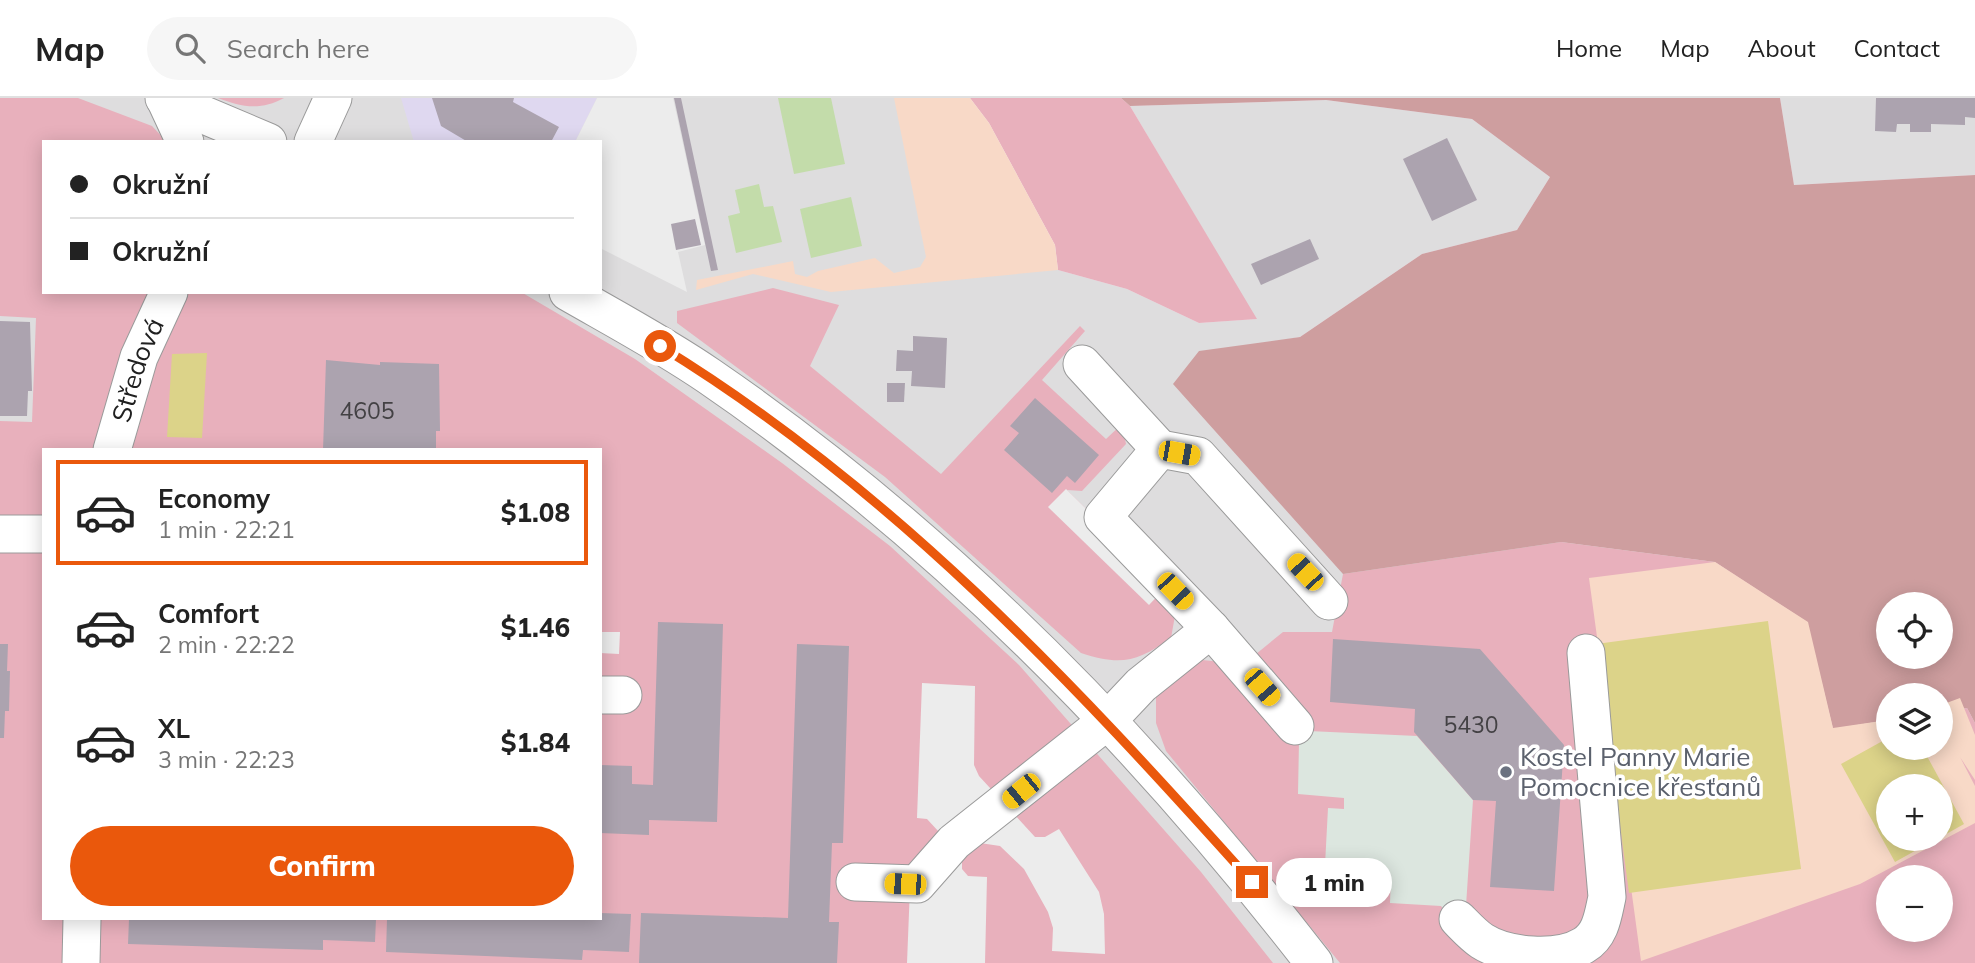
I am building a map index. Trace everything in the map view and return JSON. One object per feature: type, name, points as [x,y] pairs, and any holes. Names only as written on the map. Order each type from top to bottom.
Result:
[{"type":"street","points":[[164,98],[260,140]]},
{"type":"street","points":[[164,98],[184,140]]},
{"type":"street","points":[[314,140],[333,98]]},
{"type":"street","name":"Středová","points":[[113,448],[139,357],[168,294]]},
{"type":"street","points":[[571,294],[707,375],[791,435],[890,512],[982,595],[1107,721],[1252,882],[1314,963]]},
{"type":"street","points":[[1082,364],[1160,449],[1198,456],[1329,601]]},
{"type":"street","points":[[1160,449],[1103,516],[1211,628],[1295,726]]},
{"type":"street","points":[[0,534],[42,534]]},
{"type":"street","points":[[855,881],[917,884],[954,842],[1107,721],[1141,685],[1211,628]]},
{"type":"street","points":[[1458,919],[1481,940],[1505,952],[1545,956],[1584,945],[1601,926],[1607,897],[1586,653]]},
{"type":"street","points":[[81,963],[82,920]]},
{"type":"shaded area","points":[[0,98],[969,98],[1058,270],[1127,289],[1199,323],[1256,319],[1130,106],[1326,100],[1472,119],[1550,177],[1517,230],[1422,254],[1300,337],[1270,342],[1833,729],[1876,722],[1876,760],[1953,760],[1953,739],[1975,723],[1975,963],[0,963]]},
{"type":"shaded area","points":[[0,98],[78,98],[152,126],[165,140],[42,140],[42,294],[524,294],[635,359],[782,463],[890,546],[1019,665],[1201,872],[1273,963],[0,963],[0,421],[32,422],[36,318],[0,316]]},
{"type":"shaded area","points":[[218,98],[284,98],[267,105],[251,106]]},
{"type":"shaded area","points":[[401,98],[597,98],[576,140],[413,140]]},
{"type":"shaded area","points":[[597,98],[673,98],[705,245],[678,252],[687,292],[602,249],[602,140],[576,140]]},
{"type":"shaded area","points":[[778,98],[831,98],[845,164],[794,174]]},
{"type":"shaded area","points":[[894,98],[970,98],[989,123],[1055,245],[1058,270],[831,292],[753,274],[696,290],[697,280],[793,261],[795,274],[807,277],[818,271],[875,258],[894,273],[920,267],[926,257]]},
{"type":"shaded area","points":[[970,98],[1121,98],[1130,106],[1257,319],[1199,323],[1127,289],[1058,270],[1055,245],[989,123]]},
{"type":"shaded area","points":[[1121,98],[1780,98],[1794,185],[1975,175],[1975,723],[1967,708],[1953,710],[1953,683],[1876,683],[1876,722],[1833,729],[1807,622],[1715,562],[1561,542],[1343,574],[1173,384],[1199,351],[1300,337],[1422,254],[1517,230],[1550,177],[1472,119],[1326,100],[1130,106]]},
{"type":"shaded area","points":[[1780,98],[1975,98],[1975,175],[1794,185]]},
{"type":"shaded area","points":[[759,184],[764,207],[773,206],[782,242],[736,253],[728,216],[740,213],[735,190]]},
{"type":"shaded area","points":[[851,197],[862,246],[811,258],[800,209]]},
{"type":"shaded area","points":[[773,288],[839,305],[810,366],[941,474],[1080,326],[1085,331],[1042,380],[1106,439],[1122,424],[1126,444],[1082,491],[1067,490],[1166,587],[1176,610],[1171,638],[1138,657],[1128,659],[1107,660],[1081,653],[885,477],[677,323],[677,311]]},
{"type":"shaded area","points":[[207,353],[202,438],[167,437],[172,354]]},
{"type":"shaded area","points":[[1066,489],[1166,587],[1149,605],[1048,507]]},
{"type":"shaded area","points":[[1561,542],[1715,562],[1808,622],[1833,729],[1876,722],[1876,760],[1953,760],[1953,710],[1967,708],[1975,723],[1975,963],[1340,963],[1166,751],[1156,723],[1156,696],[1202,660],[1222,662],[1234,672],[1283,632],[1332,632],[1343,574]]},
{"type":"shaded area","points":[[1715,562],[1808,622],[1833,728],[1876,722],[1876,760],[1953,760],[1953,701],[1960,698],[1975,735],[1975,780],[1960,757],[1975,786],[1975,823],[1953,835],[1953,774],[1876,774],[1876,851],[1922,851],[1896,865],[1876,865],[1876,876],[1860,884],[1641,961],[1589,578]]},
{"type":"shaded area","points":[[1768,621],[1801,869],[1629,893],[1596,644]]},
{"type":"shaded area","points":[[602,632],[620,632],[619,654],[602,653]]},
{"type":"shaded area","points":[[922,683],[975,686],[974,765],[979,776],[1035,837],[1045,837],[1059,829],[1099,892],[1104,914],[1105,954],[1052,951],[1053,928],[1048,912],[1024,869],[1000,846],[980,843],[962,857],[962,869],[968,876],[987,877],[985,963],[907,963],[911,862],[934,845],[939,832],[927,819],[917,818]]},
{"type":"shaded area","points":[[1287,730],[1417,736],[1473,800],[1464,936],[1441,906],[1390,903],[1391,876],[1375,876],[1368,868],[1325,865],[1328,808],[1344,809],[1344,798],[1298,794],[1299,742]]},
{"type":"shaded area","points":[[1876,745],[1876,760],[1929,760],[1937,774],[1876,774],[1876,828],[1841,764]]},
{"type":"shaded area","points":[[1953,804],[1964,824],[1953,830]]},
{"type":"shaded area","points":[[1889,851],[1915,851],[1895,862]]},
{"type":"building","points":[[432,98],[514,98],[513,102],[559,127],[552,140],[465,140],[441,126]]},
{"type":"building","points":[[674,98],[681,98],[718,270],[711,271]]},
{"type":"building","points":[[1876,98],[1975,98],[1975,118],[1965,117],[1965,125],[1931,124],[1931,132],[1910,132],[1910,124],[1897,124],[1896,132],[1875,131]]},
{"type":"building","points":[[1447,138],[1477,200],[1432,221],[1403,159]]},
{"type":"building","points":[[695,219],[701,245],[676,250],[671,224]]},
{"type":"building","points":[[1310,239],[1319,259],[1261,285],[1251,264]]},
{"type":"building","points":[[0,321],[30,322],[32,391],[28,391],[27,416],[0,416]]},
{"type":"building","points":[[913,336],[947,338],[945,388],[911,386],[912,371],[896,371],[897,350],[913,351]]},
{"type":"building","points":[[326,360],[380,365],[380,362],[439,364],[440,431],[436,431],[436,448],[323,448]]},
{"type":"building","points":[[887,383],[905,383],[904,402],[887,402]]},
{"type":"building","points":[[1035,398],[1099,455],[1075,483],[1067,476],[1052,493],[1004,450],[1019,433],[1010,426]]},
{"type":"building","points":[[658,622],[723,624],[717,822],[649,820],[649,835],[602,833],[602,765],[632,766],[632,784],[653,785]]},
{"type":"building","name":"Kostel Panny Marie Pomocnice křesťanů","points":[[1333,639],[1480,649],[1564,745],[1554,891],[1490,887],[1496,801],[1473,800],[1414,732],[1415,709],[1330,702]]},
{"type":"building","points":[[0,644],[8,644],[7,671],[10,671],[9,711],[5,711],[4,738],[0,738]]},
{"type":"building","points":[[797,644],[849,646],[843,843],[832,843],[829,922],[839,922],[837,963],[639,963],[641,913],[788,918]]},
{"type":"building","points":[[602,913],[631,914],[629,952],[583,950],[582,960],[386,952],[387,920],[602,920]]},
{"type":"building","points":[[129,920],[376,920],[375,942],[323,940],[323,950],[128,944]]},
{"type":"place","name":"Kostel Panny Marie Pomocnice křesťanů","points":[[1506,772]]},
{"type":"route","points":[[660,346],[707,375],[791,435],[890,512],[982,595],[1107,721],[1252,882]]}]
